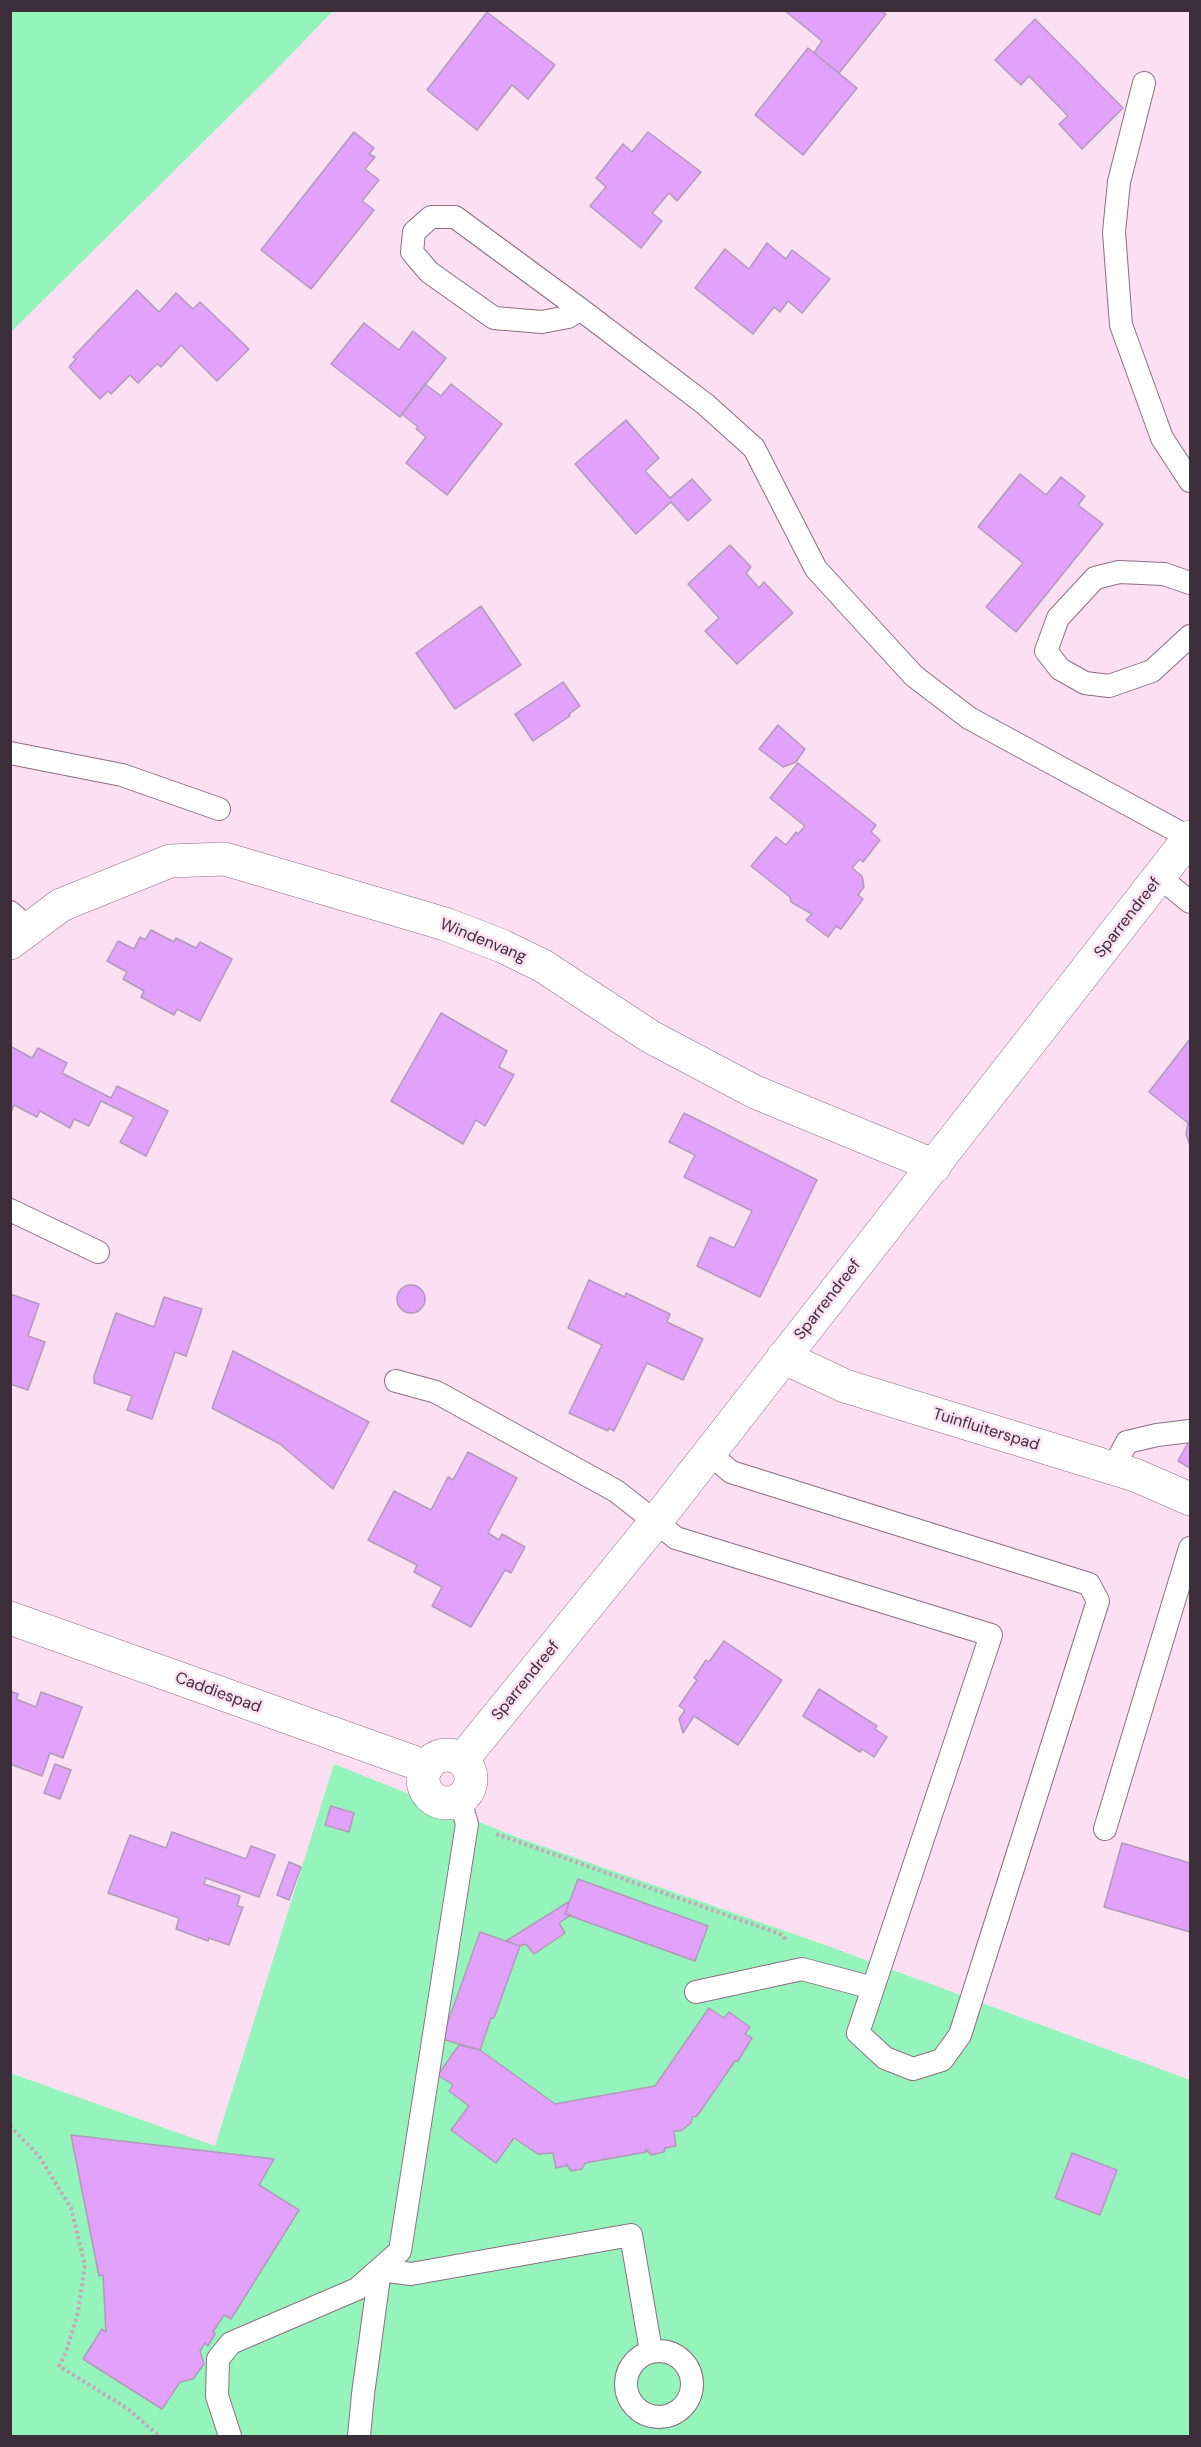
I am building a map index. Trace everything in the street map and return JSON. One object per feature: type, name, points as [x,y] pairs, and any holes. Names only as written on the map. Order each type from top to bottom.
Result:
[{"type":"street","name":"Sparrendreef","points":[[462,1760],[657,1520],[1190,837]]},
{"type":"street","name":"Windenvang","points":[[17,928],[61,905],[170,861],[225,859],[445,924],[502,946],[543,966],[651,1037],[755,1092],[935,1166]]},
{"type":"street","name":"Tuinfluiterspad","points":[[783,1357],[845,1386],[1136,1475],[1191,1499]]},
{"type":"street","name":"Caddiespad","points":[[10,1618],[427,1767]]},
{"type":"street","points":[[446,1755],[462,1760],[470,1773],[471,1781],[465,1795],[463,1812],[430,1796],[423,1782],[427,1767],[439,1757],[446,1755]]},
{"type":"lane","points":[[1144,83],[1119,182],[1114,232],[1121,325],[1162,438],[1191,481]]},
{"type":"lane","points":[[580,309],[567,317],[542,322],[494,318],[429,272],[412,252],[414,232],[431,217],[455,217],[580,309],[705,404],[754,448],[816,569],[914,676],[969,718],[1190,837]]},
{"type":"lane","points":[[1191,583],[1164,574],[1119,572],[1095,578],[1058,618],[1046,651],[1060,669],[1085,683],[1109,686],[1152,671],[1191,636]]},
{"type":"lane","points":[[10,753],[122,775],[219,809]]},
{"type":"lane","points":[[1159,877],[1191,902]]},
{"type":"lane","points":[[10,1210],[98,1252]]},
{"type":"lane","points":[[396,1381],[436,1392],[616,1491],[657,1520],[676,1538],[991,1635],[858,2033],[885,2058],[913,2069],[942,2060],[960,2035],[1098,1600],[1089,1584],[730,1472],[709,1453]]},
{"type":"lane","points":[[1113,1468],[1127,1442],[1157,1435],[1191,1431]]},
{"type":"lane","points":[[1105,1829],[1191,1548]]},
{"type":"lane","points":[[230,2436],[217,2396],[218,2360],[231,2343],[357,2289],[400,2251],[463,1812]]},
{"type":"lane","points":[[696,1992],[802,1969],[873,1988]]},
{"type":"lane","points":[[380,2270],[411,2274],[631,2235],[651,2351]]},
{"type":"lane","points":[[360,2436],[363,2394],[380,2270]]},
{"type":"path","points":[[463,1812],[783,1935],[802,1969]]},
{"type":"path","points":[[10,2126],[39,2156],[70,2208],[85,2265],[78,2312],[66,2352],[59,2366],[128,2409],[159,2436]]},
{"type":"green space","points":[[11,10],[333,11],[11,332]]},
{"type":"green space","points":[[334,1764],[519,1838],[828,1946],[1190,2080],[1190,2436],[11,2436],[10,2073],[215,2146]]},
{"type":"building","points":[[784,10],[881,10],[886,14],[839,73],[814,53],[822,41]]},
{"type":"building","points":[[487,12],[555,65],[528,99],[512,85],[477,130],[427,90]]},
{"type":"building","points":[[1035,19],[1123,108],[1082,149],[1059,124],[1068,116],[1029,76],[1021,85],[995,60]]},
{"type":"building","points":[[808,48],[857,88],[803,155],[755,115]]},
{"type":"building","points":[[354,132],[374,148],[369,154],[375,157],[365,169],[379,180],[362,201],[374,210],[311,289],[261,250]]},
{"type":"building","points":[[648,132],[701,172],[677,201],[669,193],[652,213],[662,221],[641,248],[590,206],[606,187],[596,178],[623,144],[632,152]]},
{"type":"building","points":[[767,243],[786,259],[792,250],[830,279],[802,313],[788,301],[780,312],[774,307],[753,334],[695,288],[725,249],[749,269]]},
{"type":"building","points":[[137,290],[159,312],[176,293],[193,309],[200,302],[249,349],[217,381],[181,345],[161,367],[157,364],[138,383],[130,375],[111,394],[108,391],[100,399],[69,367],[76,359],[73,357]]},
{"type":"building","points":[[364,323],[399,350],[413,331],[446,358],[400,417],[331,364]]},
{"type":"building","points":[[425,384],[441,396],[451,384],[502,424],[447,495],[406,463],[426,437],[402,414]]},
{"type":"building","points":[[626,420],[659,458],[645,471],[670,498],[692,479],[711,500],[688,521],[671,502],[636,534],[575,464]]},
{"type":"building","points":[[1020,474],[1046,495],[1061,477],[1085,496],[1078,505],[1103,524],[1016,632],[986,607],[1023,563],[978,527]]},
{"type":"building","points":[[730,545],[751,567],[746,573],[759,588],[764,582],[793,613],[737,664],[705,631],[719,618],[688,584]]},
{"type":"building","points":[[481,606],[521,665],[455,709],[416,653]]},
{"type":"building","points":[[563,682],[580,706],[569,714],[570,716],[533,741],[515,714]]},
{"type":"building","points":[[778,725],[805,749],[796,762],[783,767],[759,749]]},
{"type":"building","points":[[798,763],[876,825],[871,832],[880,840],[863,862],[860,859],[852,868],[862,876],[864,887],[858,895],[863,899],[841,929],[836,926],[828,937],[806,920],[812,914],[791,902],[790,897],[751,866],[776,837],[786,845],[796,832],[798,834],[805,826],[770,798]]},
{"type":"building","points":[[151,930],[174,942],[176,938],[196,948],[200,942],[232,959],[200,1021],[177,1009],[174,1015],[141,997],[144,991],[123,979],[127,972],[107,961],[118,941],[134,949],[140,937],[145,940]]},
{"type":"building","points":[[441,1013],[507,1051],[499,1067],[514,1075],[485,1126],[476,1120],[463,1144],[391,1101]]},
{"type":"building","points":[[1190,1039],[1190,1146],[1186,1134],[1188,1123],[1149,1092]]},
{"type":"building","points":[[10,1046],[32,1058],[38,1048],[67,1063],[62,1073],[111,1098],[117,1086],[168,1111],[146,1156],[120,1142],[134,1117],[101,1101],[89,1126],[74,1119],[70,1128],[40,1111],[37,1117],[14,1105],[10,1114]]},
{"type":"building","points":[[684,1113],[817,1180],[760,1297],[697,1266],[710,1237],[734,1248],[752,1211],[684,1177],[695,1155],[669,1142]]},
{"type":"building","points":[[589,1280],[625,1297],[626,1293],[670,1314],[667,1322],[703,1339],[683,1380],[647,1363],[614,1431],[609,1428],[608,1431],[569,1413],[602,1345],[568,1328]]},
{"type":"building","points":[[411,1285],[421,1289],[425,1299],[421,1309],[411,1313],[401,1309],[397,1299],[401,1289]]},
{"type":"building","points":[[10,1294],[39,1304],[28,1336],[45,1342],[28,1390],[10,1384]]},
{"type":"building","points":[[164,1297],[202,1309],[186,1356],[175,1352],[152,1419],[127,1410],[132,1396],[94,1383],[94,1376],[116,1313],[154,1327]]},
{"type":"building","points":[[233,1351],[369,1422],[333,1489],[280,1444],[212,1408]]},
{"type":"building","points":[[1190,1439],[1190,1468],[1178,1461]]},
{"type":"building","points":[[468,1452],[517,1478],[488,1533],[499,1540],[502,1534],[525,1547],[511,1573],[505,1570],[471,1627],[432,1606],[442,1587],[414,1572],[417,1565],[368,1540],[394,1491],[431,1510],[448,1477],[453,1480]]},
{"type":"building","points":[[724,1641],[782,1680],[738,1745],[694,1716],[683,1733],[679,1719],[685,1710],[679,1706],[697,1680],[694,1678],[706,1660],[709,1662]]},
{"type":"building","points":[[819,1689],[877,1726],[875,1729],[887,1737],[874,1757],[862,1749],[860,1752],[803,1716]]},
{"type":"building","points":[[10,1691],[18,1694],[16,1699],[36,1707],[41,1692],[82,1707],[63,1758],[50,1753],[42,1776],[10,1764]]},
{"type":"building","points":[[55,1764],[71,1770],[60,1799],[44,1793]]},
{"type":"building","points":[[331,1806],[354,1813],[349,1832],[325,1825]]},
{"type":"building","points":[[172,1832],[246,1859],[251,1846],[275,1855],[259,1897],[206,1878],[204,1884],[240,1896],[237,1906],[243,1907],[229,1945],[209,1938],[208,1941],[176,1929],[179,1918],[108,1893],[130,1835],[166,1848]]},
{"type":"building","points":[[1122,1843],[1190,1863],[1190,1932],[1104,1907]]},
{"type":"building","points":[[289,1862],[301,1867],[289,1900],[277,1895]]},
{"type":"building","points":[[578,1879],[708,1926],[695,1961],[565,1914]]},
{"type":"building","points":[[570,1901],[565,1914],[571,1915],[559,1923],[565,1933],[534,1954],[526,1944],[520,1946],[506,1941]]},
{"type":"building","points":[[480,1932],[520,1946],[480,2050],[442,2039]]},
{"type":"building","points":[[709,2008],[724,2018],[729,2012],[750,2027],[745,2034],[752,2038],[738,2061],[735,2061],[697,2116],[692,2117],[691,2123],[681,2131],[674,2131],[676,2146],[665,2148],[664,2152],[651,2155],[646,2149],[646,2152],[585,2163],[582,2169],[571,2171],[566,2164],[566,2166],[556,2168],[553,2153],[538,2154],[514,2138],[496,2163],[451,2130],[469,2106],[449,2091],[453,2085],[438,2075],[459,2045],[480,2050],[555,2104],[655,2086]]},
{"type":"building","points":[[71,2135],[274,2159],[259,2185],[299,2210],[231,2319],[224,2315],[213,2332],[215,2334],[208,2346],[205,2343],[200,2351],[204,2364],[193,2379],[180,2382],[162,2409],[83,2359],[102,2329],[106,2332],[103,2275],[99,2276]]},
{"type":"building","points":[[1072,2153],[1117,2170],[1100,2215],[1055,2198]]}]
